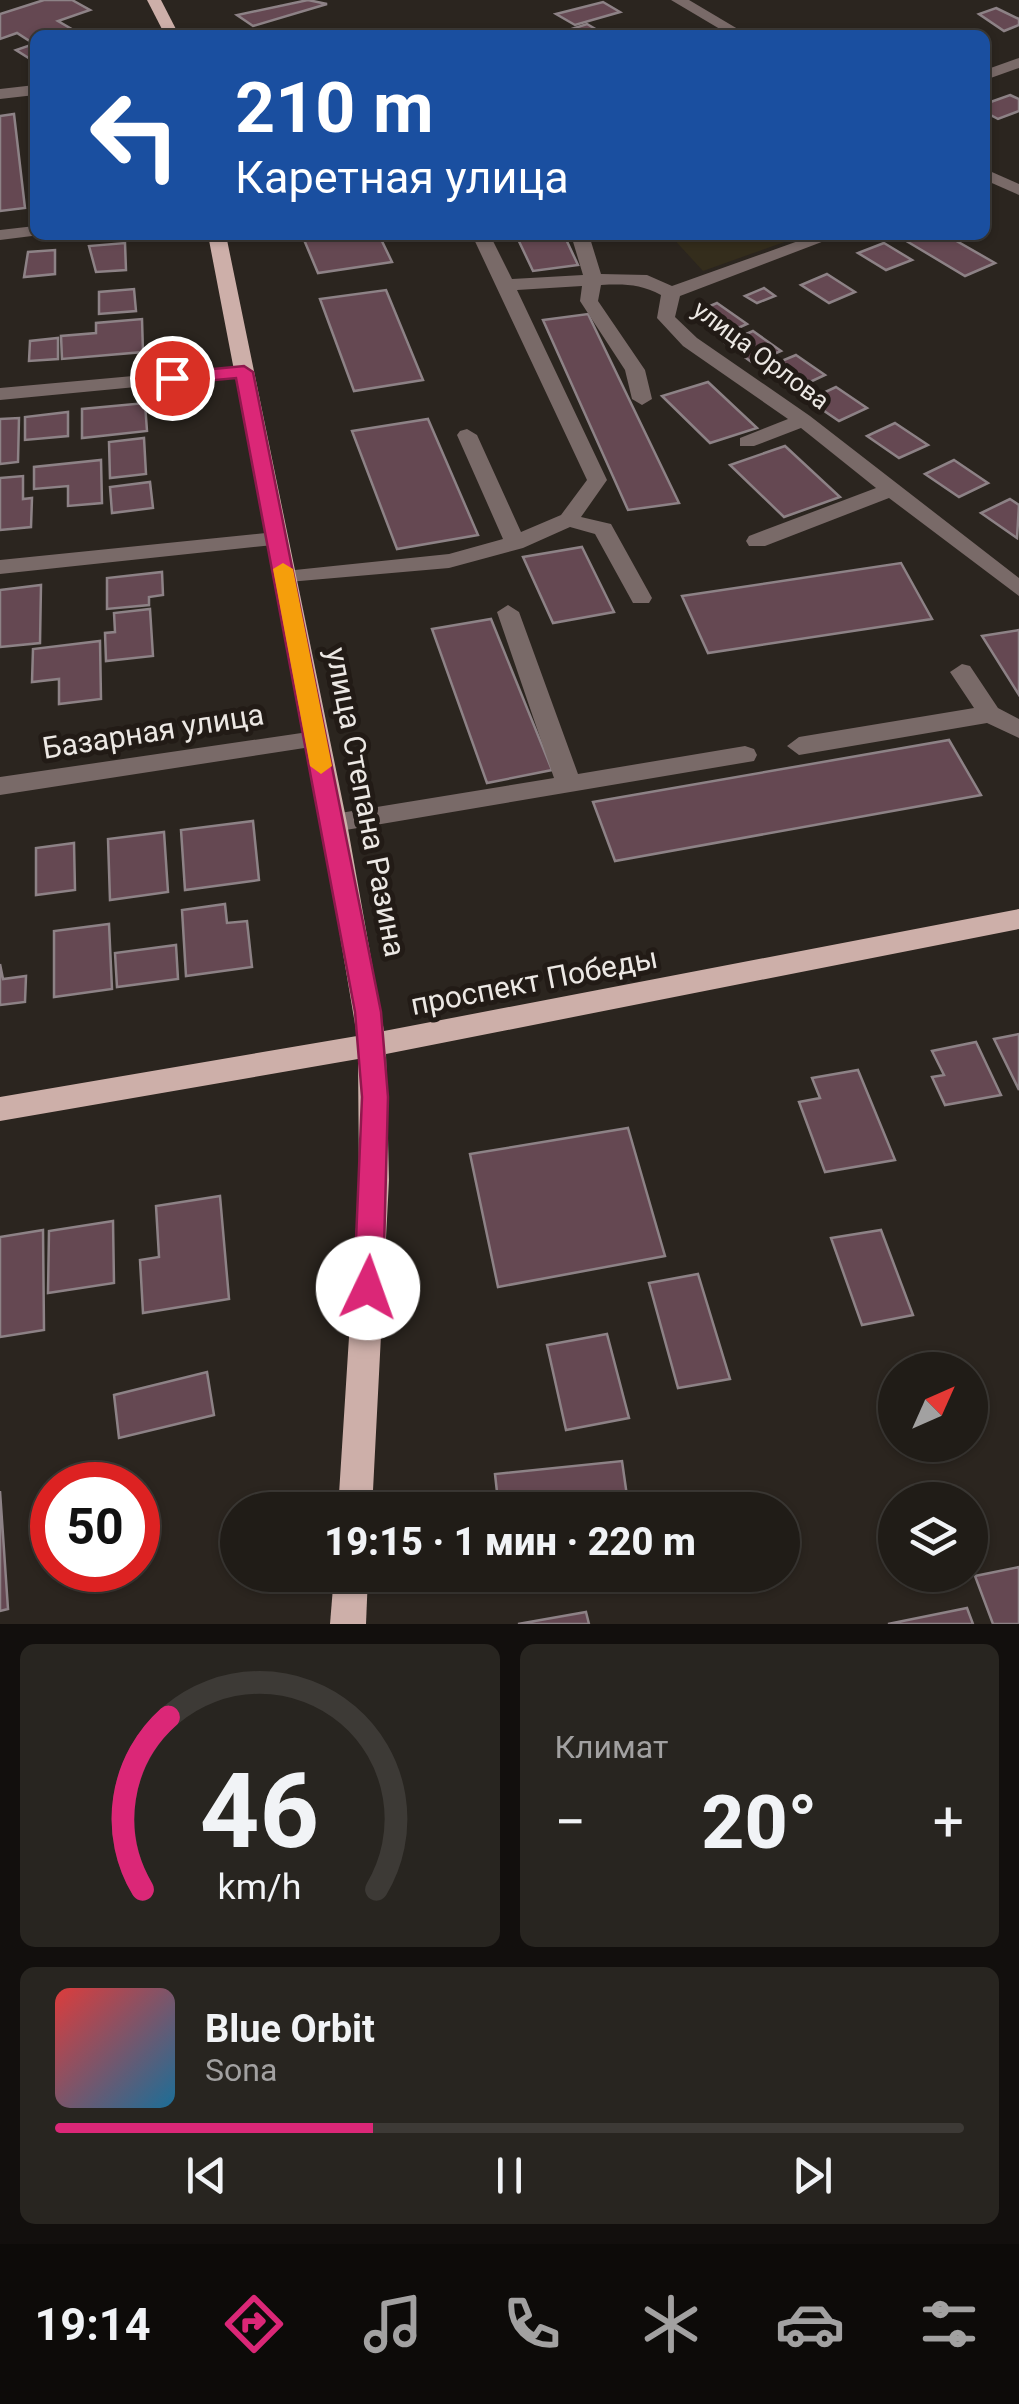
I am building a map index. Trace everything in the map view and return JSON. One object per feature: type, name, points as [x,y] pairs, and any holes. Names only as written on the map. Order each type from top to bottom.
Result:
[{"type":"main road","points":[[154,0],[169,30]]},
{"type":"main road","name":"улица Степана Разина","points":[[218,240],[274,539],[334,822],[372,1044],[374,1180],[356,1492]]},
{"type":"main road","name":"проспект Победы","points":[[0,1108],[372,1044],[1019,919]]},
{"type":"main road","points":[[348,1624],[350,1592]]},
{"type":"street","points":[[678,0],[732,30]]},
{"type":"street","points":[[990,73],[1019,62]]},
{"type":"street","points":[[0,94],[30,91]]},
{"type":"street","points":[[990,178],[1019,190]]},
{"type":"street","points":[[0,235],[30,232]]},
{"type":"street","points":[[285,578],[449,560],[515,542],[568,520],[597,480],[484,240]]},
{"type":"street","points":[[582,240],[593,277],[588,301],[635,370],[642,399]]},
{"type":"street","points":[[671,293],[817,240]]},
{"type":"street","name":"улица Орлова","points":[[506,285],[539,286],[593,277],[647,280],[671,293],[666,318],[690,342],[803,420],[1019,589]]},
{"type":"street","points":[[0,394],[244,372]]},
{"type":"street","points":[[747,442],[803,420]]},
{"type":"street","points":[[467,435],[515,542]]},
{"type":"street","points":[[757,541],[892,489]]},
{"type":"street","points":[[568,520],[603,530],[641,598]]},
{"type":"street","points":[[0,567],[274,539]]},
{"type":"street","points":[[508,612],[569,784]]},
{"type":"street","points":[[962,672],[990,714],[1019,730]]},
{"type":"street","points":[[800,746],[990,714]]},
{"type":"street","name":"Базарная улица","points":[[0,786],[315,739]]},
{"type":"street","points":[[334,822],[745,755]]},
{"type":"shaded area","points":[[675,240],[790,240],[703,271]]},
{"type":"building","points":[[44,0],[72,0],[90,10],[58,21],[73,30],[30,30],[30,41],[17,33],[0,39],[0,14]]},
{"type":"building","points":[[308,0],[327,4],[253,26],[237,15]]},
{"type":"building","points":[[603,2],[620,12],[575,25],[556,14]]},
{"type":"building","points":[[996,8],[1019,19],[1019,25],[1004,31],[979,14]]},
{"type":"building","points":[[587,24],[597,30],[568,30]]},
{"type":"building","points":[[30,45],[30,59],[16,50]]},
{"type":"building","points":[[1010,95],[1019,99],[1019,111],[998,119],[990,115],[990,102]]},
{"type":"building","points":[[14,114],[25,208],[0,211],[0,116]]},
{"type":"building","points":[[304,240],[381,240],[392,262],[318,273]]},
{"type":"building","points":[[518,240],[566,240],[578,265],[533,271]]},
{"type":"building","points":[[905,240],[955,240],[995,263],[965,276]]},
{"type":"building","points":[[125,243],[126,270],[96,272],[89,246]]},
{"type":"building","points":[[884,243],[912,260],[886,270],[858,253]]},
{"type":"building","points":[[55,250],[55,274],[24,277],[28,252]]},
{"type":"building","points":[[827,274],[855,292],[829,303],[801,285]]},
{"type":"building","points":[[764,288],[775,296],[757,303],[745,296]]},
{"type":"building","points":[[134,289],[136,311],[99,314],[99,292]]},
{"type":"building","points":[[386,290],[423,380],[354,391],[320,299]]},
{"type":"building","points":[[717,303],[747,324],[720,336],[689,315]]},
{"type":"building","points":[[588,314],[679,503],[628,510],[543,320]]},
{"type":"building","points":[[142,319],[143,352],[62,359],[61,336],[96,333],[96,323]]},
{"type":"building","points":[[753,331],[781,351],[753,363],[725,343]]},
{"type":"building","points":[[58,338],[58,359],[29,361],[30,341]]},
{"type":"building","points":[[796,355],[825,375],[797,388],[767,367]]},
{"type":"building","points":[[708,382],[757,428],[710,443],[662,396]]},
{"type":"building","points":[[836,387],[867,408],[839,421],[808,400]]},
{"type":"building","points":[[145,403],[147,431],[82,438],[82,409]]},
{"type":"building","points":[[68,412],[68,436],[25,440],[25,417]]},
{"type":"building","points":[[19,418],[18,462],[0,464],[0,419]]},
{"type":"building","points":[[428,419],[478,535],[397,549],[352,431]]},
{"type":"building","points":[[895,423],[928,445],[899,458],[867,436]]},
{"type":"building","points":[[144,438],[146,474],[110,478],[109,442]]},
{"type":"building","points":[[785,446],[840,497],[784,517],[730,465]]},
{"type":"building","points":[[101,460],[102,503],[68,506],[68,486],[34,489],[34,467]]},
{"type":"building","points":[[954,460],[988,483],[959,497],[925,474]]},
{"type":"building","points":[[23,476],[23,499],[32,498],[31,527],[0,530],[0,478]]},
{"type":"building","points":[[150,482],[153,508],[112,513],[110,487]]},
{"type":"building","points":[[1010,499],[1019,505],[1017,538],[981,513]]},
{"type":"building","points":[[582,547],[614,612],[553,623],[523,557]]},
{"type":"building","points":[[901,563],[932,619],[708,653],[682,596]]},
{"type":"building","points":[[162,572],[163,595],[149,597],[149,605],[107,609],[107,578]]},
{"type":"building","points":[[41,585],[40,643],[0,647],[0,590]]},
{"type":"building","points":[[150,609],[153,656],[106,661],[105,633],[115,632],[114,613]]},
{"type":"building","points":[[491,619],[552,770],[487,783],[432,629]]},
{"type":"building","points":[[1019,630],[1019,695],[982,636]]},
{"type":"building","points":[[100,641],[101,699],[59,704],[59,679],[32,682],[33,649]]},
{"type":"building","points":[[949,740],[981,795],[615,861],[593,802]]},
{"type":"building","points":[[253,821],[259,880],[185,890],[181,830]]},
{"type":"building","points":[[164,832],[168,892],[110,900],[108,839]]},
{"type":"building","points":[[74,843],[75,890],[36,895],[36,848]]},
{"type":"building","points":[[225,904],[227,923],[247,921],[252,967],[186,976],[182,910]]},
{"type":"building","points":[[109,924],[112,989],[54,997],[54,931]]},
{"type":"building","points":[[176,945],[178,979],[117,987],[115,953]]},
{"type":"building","points":[[0,964],[3,979],[26,976],[25,1002],[0,1005]]},
{"type":"building","points":[[1019,1034],[1019,1090],[994,1039]]},
{"type":"building","points":[[976,1042],[1001,1095],[945,1105],[932,1077],[944,1075],[932,1051]]},
{"type":"building","points":[[858,1070],[895,1160],[825,1172],[799,1102],[820,1098],[812,1078]]},
{"type":"building","points":[[628,1128],[665,1256],[498,1287],[470,1154]]},
{"type":"building","points":[[220,1196],[229,1299],[143,1313],[140,1260],[159,1257],[156,1206]]},
{"type":"building","points":[[113,1221],[114,1283],[48,1293],[49,1231]]},
{"type":"building","points":[[43,1230],[44,1330],[0,1337],[0,1237]]},
{"type":"building","points":[[881,1230],[913,1315],[862,1325],[831,1238]]},
{"type":"building","points":[[698,1274],[730,1379],[678,1388],[649,1283]]},
{"type":"building","points":[[607,1334],[629,1418],[566,1430],[547,1345]]},
{"type":"building","points":[[207,1372],[214,1415],[119,1438],[114,1395]]},
{"type":"building","points":[[622,1461],[626,1492],[497,1492],[495,1474]]},
{"type":"building","points":[[0,1491],[8,1609],[0,1611]]},
{"type":"building","points":[[1019,1567],[1019,1624],[993,1624],[981,1592],[988,1592],[988,1573]]},
{"type":"building","points":[[967,1608],[973,1624],[888,1624]]},
{"type":"building","points":[[586,1612],[589,1624],[518,1624]]},
{"type":"slow traffic","points":[[283,569],[321,766]]},
{"type":"route","points":[[172,378],[244,372],[368,1012],[375,1097],[368,1288]]}]
